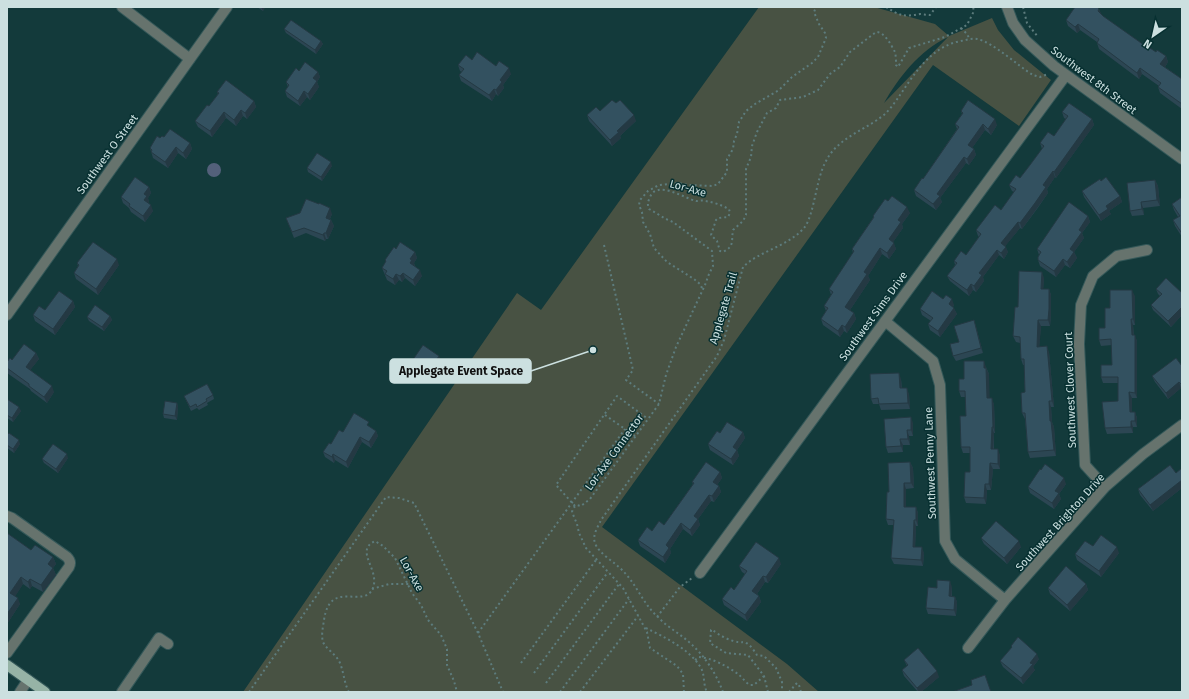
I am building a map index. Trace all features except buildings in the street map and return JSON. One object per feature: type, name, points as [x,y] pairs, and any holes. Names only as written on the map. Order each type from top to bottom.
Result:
[{"type":"main road","points":[[7,665],[45,692]]},
{"type":"street","points":[[122,7],[190,59]]},
{"type":"street","name":"Southwest O Street","points":[[7,315],[228,7]]},
{"type":"street","name":"Southwest 8th Street","points":[[1006,7],[1013,23],[1025,40],[1066,75],[1182,159]]},
{"type":"street","name":"Southwest Sims Drive","points":[[700,573],[1066,75]]},
{"type":"street","name":"Southwest Clover Court","points":[[1105,486],[1084,465],[1079,344],[1081,305],[1093,276],[1118,256],[1147,250]]},
{"type":"street","name":"Southwest Penny Lane","points":[[885,321],[933,361],[940,385],[945,541],[955,559],[1006,600]]},
{"type":"street","name":"Southwest Brighton Drive","points":[[968,648],[1006,600],[1105,486],[1143,454],[1182,425]]},
{"type":"street","points":[[7,516],[67,557],[70,560],[70,563],[69,567],[7,653]]},
{"type":"street","points":[[122,692],[159,638],[168,644]]},
{"type":"street","points":[[20,692],[28,680]]},
{"type":"path","name":"Lor-Axe","points":[[702,288],[694,278],[667,262],[654,248],[650,234],[643,222],[642,212],[639,205],[640,200],[648,191],[659,185],[678,183],[688,186],[713,186],[718,184],[727,172],[727,159],[733,149],[739,122],[746,112],[755,104],[780,90],[792,77],[818,57],[826,38],[814,12],[816,7]]},
{"type":"path","points":[[886,7],[896,14],[915,16],[922,14],[928,16],[936,7]]},
{"type":"path","points":[[967,34],[967,25],[974,11],[973,7]]},
{"type":"path","points":[[1023,7],[1027,23],[1039,38]]},
{"type":"path","name":"Lor-Axe","points":[[702,288],[713,266],[712,251],[673,222],[649,209],[648,203],[651,194],[657,190],[665,190],[696,201],[704,201],[729,209],[730,213],[728,217],[718,218],[716,220],[712,235],[717,241],[720,251],[722,252],[728,249],[731,246],[733,230],[743,221],[746,215],[746,169],[751,157],[752,146],[757,132],[767,113],[776,108],[780,100],[803,97],[818,90],[830,74],[840,67],[850,52],[876,32],[881,33],[886,37],[895,53],[896,65],[898,67],[909,48],[945,37],[967,25]]},
{"type":"path","points":[[961,28],[970,40]]},
{"type":"path","name":"Applegate Trail","points":[[722,692],[719,682],[704,657],[690,642],[657,617],[632,580],[622,569],[602,552],[595,543],[594,534],[601,520],[717,356],[724,340],[744,268],[750,260],[792,239],[805,228],[810,216],[818,179],[825,162],[837,146],[854,133],[875,122],[886,112],[922,64],[934,53],[950,44],[977,39],[990,45],[1033,75],[1040,77],[1048,74]]},
{"type":"path","points":[[604,246],[633,370],[626,380],[659,404]]},
{"type":"path","name":"Lor-Axe Connector","points":[[575,506],[581,506],[590,499],[659,404],[673,354],[702,288]]},
{"type":"path","points":[[648,419],[617,396],[556,485],[575,506],[572,512],[581,540],[586,548],[619,584],[629,599],[647,632],[650,648],[677,666],[683,674],[684,692]]},
{"type":"path","points":[[605,415],[635,436]]},
{"type":"path","points":[[478,633],[625,429]]},
{"type":"path","points":[[249,692],[386,497],[399,498],[414,503],[478,633],[503,692]]},
{"type":"path","name":"Lor-Axe","points":[[372,589],[374,586],[374,574],[365,553],[366,549],[375,541],[383,546],[395,558],[408,585],[421,605],[428,620],[445,641],[447,649],[447,665],[457,692]]},
{"type":"path","points":[[521,663],[596,560]]},
{"type":"path","points":[[534,673],[608,572]]},
{"type":"path","points":[[657,617],[680,586],[700,573]]},
{"type":"path","points":[[349,692],[344,680],[341,664],[323,641],[324,617],[327,608],[333,600],[342,597],[365,596],[369,594],[372,589],[389,584],[418,584]]},
{"type":"path","points":[[546,683],[619,584]]},
{"type":"path","points":[[560,692],[629,599]]},
{"type":"path","points":[[580,692],[638,616]]},
{"type":"path","points":[[644,627],[676,644],[695,660],[702,669],[707,692]]},
{"type":"path","points":[[768,692],[764,676],[748,655],[726,653],[710,642],[711,630],[720,636],[739,643],[745,642],[757,655],[764,656],[776,668],[782,682],[782,692]]},
{"type":"path","points":[[695,660],[699,657],[704,657],[715,661],[738,674],[750,685],[754,685],[764,676]]},
{"type":"path","points":[[789,692],[797,683],[801,692]]},
{"type":"green space","points":[[759,7],[874,7],[935,24],[949,36],[992,18],[998,30],[1014,50],[1051,80],[1019,126],[933,65],[602,527],[787,664],[819,692],[243,692],[517,293],[541,310]],"holes":[[[948,37],[884,103],[903,74],[919,57]]]},
{"type":"water","points":[[211,163],[217,163],[221,167],[221,173],[217,177],[211,177],[207,173],[207,167]]},
{"type":"place","name":"Applegate Event Space","points":[[593,350]]}]
